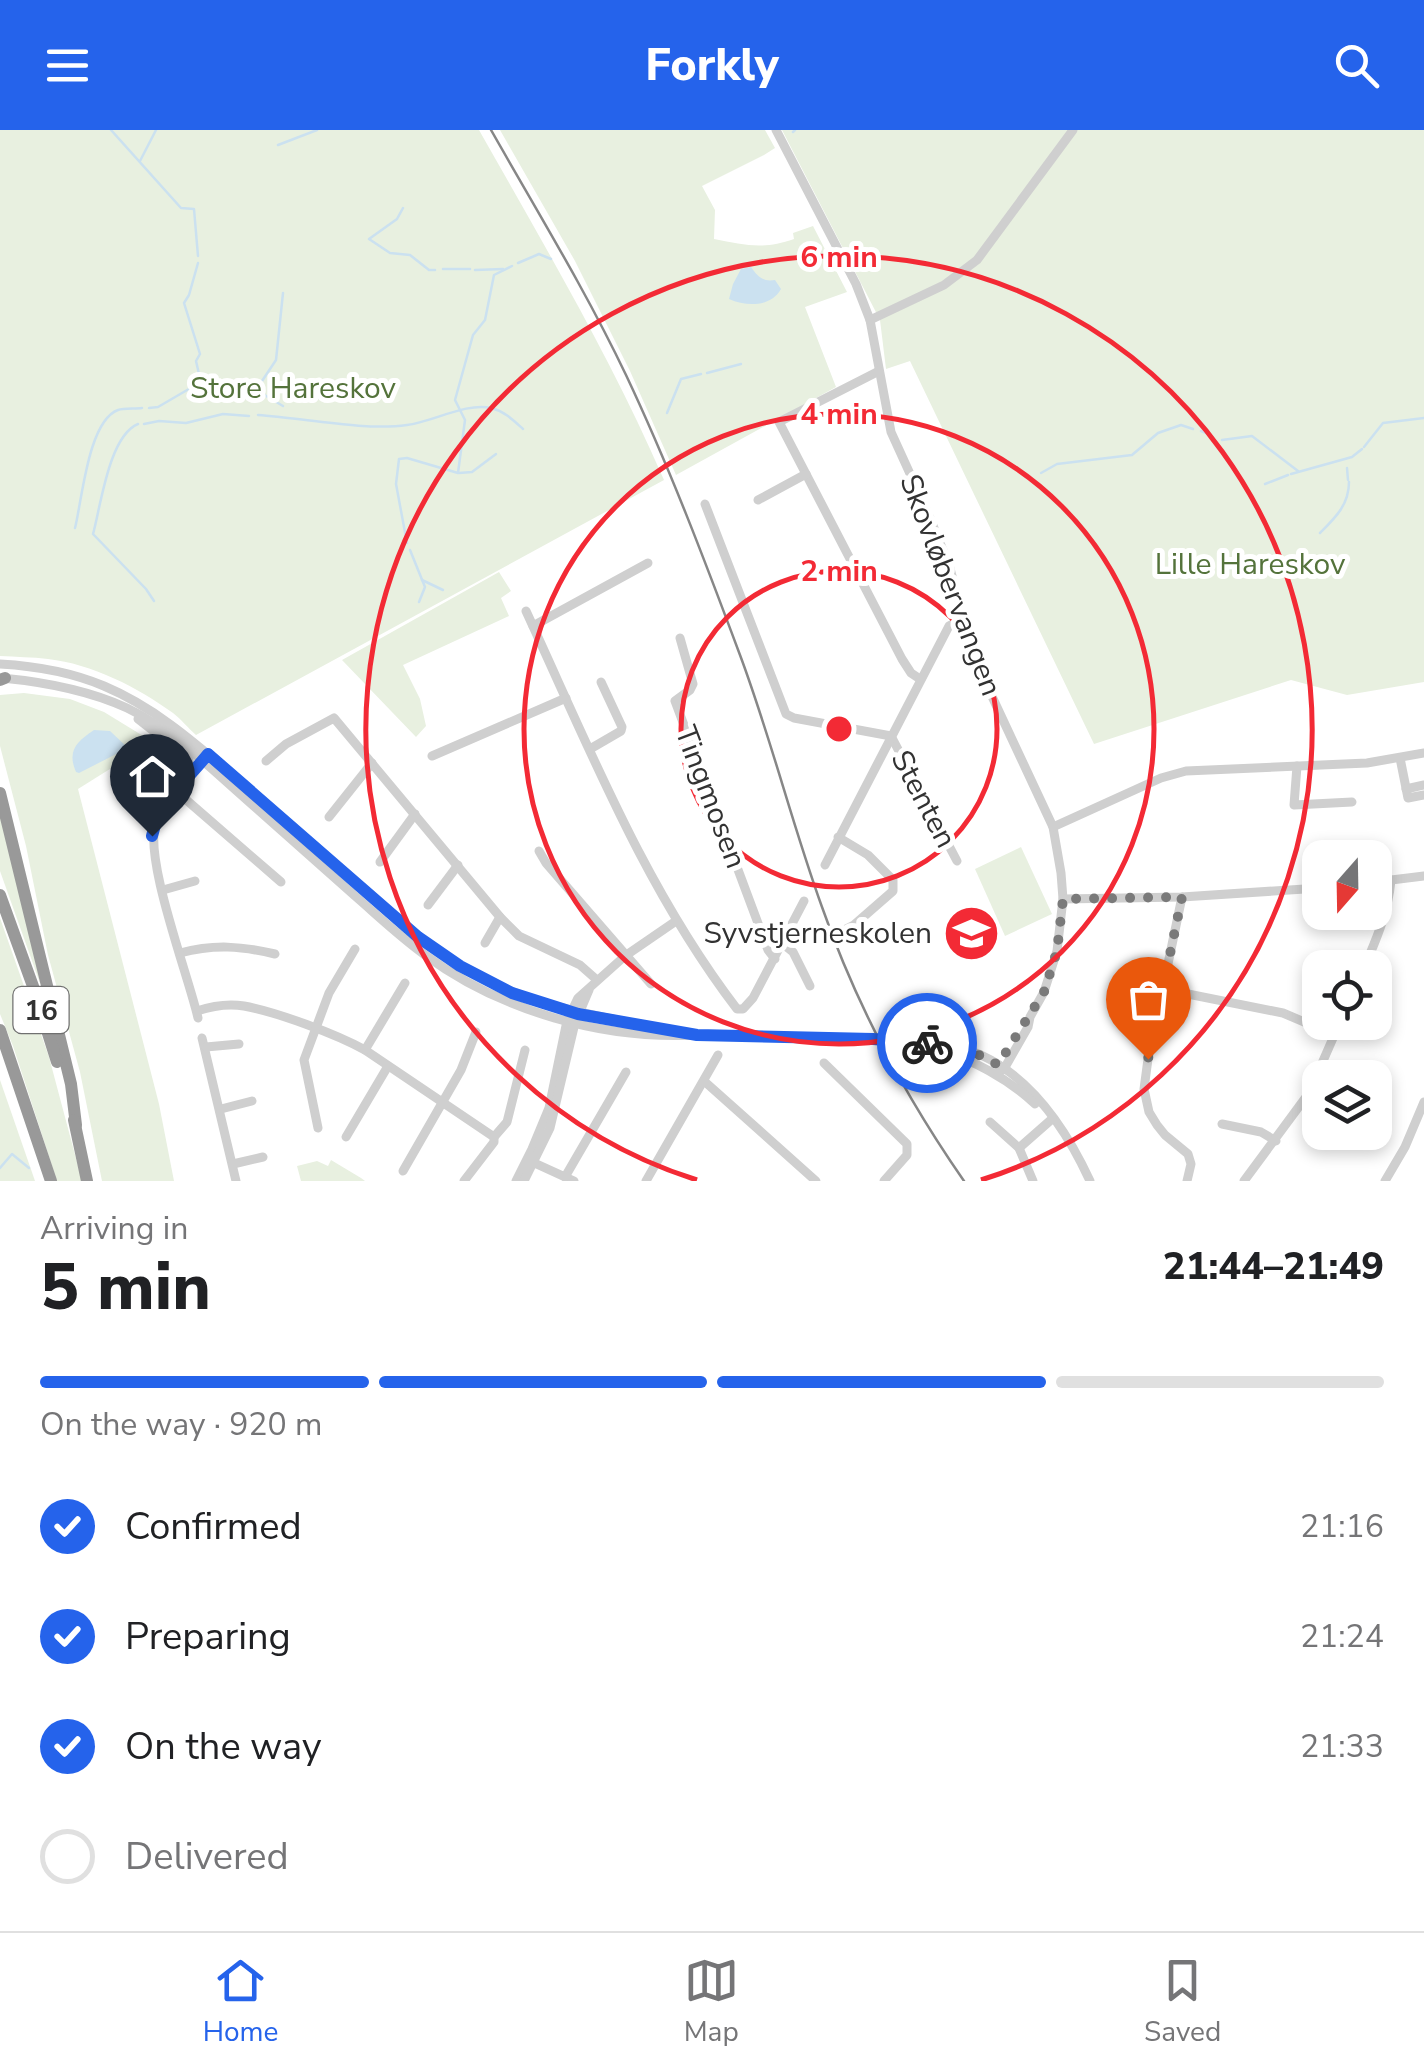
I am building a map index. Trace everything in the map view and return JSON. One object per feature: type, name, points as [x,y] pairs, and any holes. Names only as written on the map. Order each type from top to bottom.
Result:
[{"type":"highway","points":[[0,793],[70,1084],[76,1126]]},
{"type":"highway","name":"16","points":[[0,896],[34,989],[76,1126],[87,1181]]},
{"type":"highway","name":"16","points":[[0,1033],[51,1181]]},
{"type":"street","name":"Skovløbervangen","points":[[776,130],[856,284],[870,320],[891,432],[949,565],[975,660],[1053,827],[1063,899],[1054,961],[1028,1026],[1000,1069]]},
{"type":"street","points":[[870,320],[944,285],[978,260],[1073,130]]},
{"type":"street","points":[[880,371],[779,422],[902,659],[911,673],[920,678]]},
{"type":"street","points":[[758,500],[806,474]]},
{"type":"street","points":[[705,504],[786,714],[890,736]]},
{"type":"street","points":[[533,626],[648,563]]},
{"type":"street","points":[[526,611],[645,868],[676,921],[740,1010],[753,998],[804,901]]},
{"type":"street","points":[[825,865],[949,626],[962,620]]},
{"type":"street","name":"Tingmosen","points":[[680,638],[693,684],[675,701],[768,950],[775,959]]},
{"type":"street","points":[[1,675],[58,672],[105,686],[144,706],[173,726],[205,758],[443,955],[512,993],[573,1017],[697,1035],[873,1039],[922,1044],[1000,1069],[1034,1094],[1048,1110],[1090,1181]]},
{"type":"street","points":[[1,675],[60,686],[124,707],[205,758]]},
{"type":"street","points":[[590,749],[621,731],[622,726],[601,682]]},
{"type":"street","points":[[432,756],[566,698]]},
{"type":"street","points":[[124,707],[190,760],[186,780]]},
{"type":"street","points":[[266,761],[286,744],[334,718],[500,916],[520,936],[580,966],[594,984]]},
{"type":"street","name":"Stenten","points":[[890,736],[957,861]]},
{"type":"street","points":[[1053,827],[1173,774],[1367,763],[1424,753]]},
{"type":"street","points":[[205,758],[159,813],[152,836],[162,890],[197,1014],[214,1005],[245,1006],[346,1040],[494,1137]]},
{"type":"street","points":[[1400,758],[1408,798],[1424,795]]},
{"type":"street","points":[[329,818],[372,763]]},
{"type":"street","points":[[1296,766],[1294,805],[1352,802]]},
{"type":"street","points":[[1406,789],[1424,786]]},
{"type":"street","points":[[176,791],[281,882]]},
{"type":"street","points":[[380,862],[415,814]]},
{"type":"street","points":[[838,837],[868,855],[894,885],[893,891],[854,925],[839,931]]},
{"type":"street","points":[[539,852],[651,984]]},
{"type":"street","points":[[428,905],[458,865]]},
{"type":"street","points":[[1392,880],[1424,876]]},
{"type":"street","points":[[162,890],[195,881]]},
{"type":"street","points":[[1063,899],[1302,889]]},
{"type":"street","points":[[1182,897],[1144,1090],[1157,1125],[1188,1154],[1191,1164],[1187,1181]]},
{"type":"street","points":[[486,943],[500,916]]},
{"type":"street","points":[[520,1181],[531,1161],[573,1017],[594,984],[625,956],[676,921]]},
{"type":"street","points":[[783,944],[793,952],[810,986]]},
{"type":"street","points":[[180,953],[226,945],[275,954]]},
{"type":"street","points":[[318,1128],[304,1060],[328,993],[356,949]]},
{"type":"street","points":[[365,1050],[405,983]]},
{"type":"street","points":[[1163,990],[1283,1013],[1302,1021]]},
{"type":"street","points":[[403,1171],[461,1070],[476,1032]]},
{"type":"street","points":[[1245,1181],[1309,1094],[1333,1040]]},
{"type":"street","points":[[236,1181],[204,1042],[240,1044]]},
{"type":"street","points":[[464,1181],[506,1122],[526,1050]]},
{"type":"street","points":[[646,1181],[718,1055]]},
{"type":"street","points":[[824,1063],[907,1144],[908,1155],[884,1181]]},
{"type":"street","points":[[346,1137],[388,1066]]},
{"type":"street","points":[[531,1161],[570,1179],[626,1072]]},
{"type":"street","points":[[704,1081],[816,1181]]},
{"type":"street","points":[[220,1109],[252,1101]]},
{"type":"street","points":[[1385,1181],[1405,1148],[1424,1102]]},
{"type":"street","points":[[1018,1148],[1052,1119]]},
{"type":"street","points":[[990,1122],[1018,1148],[1033,1181]]},
{"type":"street","points":[[1222,1124],[1260,1132],[1276,1141]]},
{"type":"street","points":[[233,1164],[263,1157]]},
{"type":"green space","name":"Store Hareskov","points":[[0,130],[479,130],[599,346],[664,480],[196,735],[159,703],[97,671],[48,659],[0,656]]},
{"type":"green space","points":[[500,130],[765,130],[775,148],[702,186],[715,210],[714,239],[745,245],[773,244],[794,239],[793,233],[813,226],[847,292],[805,307],[836,387],[676,475],[575,261]]},
{"type":"green space","name":"Lille Hareskov","points":[[782,130],[1424,130],[1424,682],[1347,695],[1291,680],[1094,744],[910,361],[886,369],[880,320]]},
{"type":"green space","points":[[499,572],[511,591],[501,598],[509,616],[403,665],[420,699],[426,726],[416,737],[342,660]]},
{"type":"green space","points":[[24,693],[70,699],[104,712],[153,742],[78,789],[159,1104],[174,1181],[102,1181],[80,1072],[48,955],[0,746],[0,695]]},
{"type":"green space","points":[[0,797],[41,986],[0,871]]},
{"type":"green space","points":[[1021,847],[1052,914],[1005,936],[975,869]]},
{"type":"green space","points":[[0,918],[49,1057],[82,1181],[57,1181],[0,1014]]},
{"type":"green space","points":[[0,1080],[35,1181],[0,1181]]},
{"type":"green space","points":[[331,1160],[365,1181],[301,1181],[297,1166],[317,1161],[328,1166]]},
{"type":"water","points":[[751,267],[761,278],[775,280],[781,289],[777,295],[758,304],[729,299],[741,269]]},
{"type":"water","points":[[94,730],[110,731],[128,748],[76,772],[72,758],[75,748]]},
{"type":"waterway","points":[[111,130],[181,208],[194,209],[198,256]]},
{"type":"waterway","points":[[140,161],[156,130]]},
{"type":"waterway","points":[[278,145],[317,130]]},
{"type":"waterway","points":[[403,208],[397,219],[369,239],[390,253],[410,255],[429,270],[435,270]]},
{"type":"waterway","points":[[518,263],[539,254],[551,259]]},
{"type":"waterway","points":[[194,386],[200,354],[184,303],[198,263]]},
{"type":"waterway","points":[[407,543],[396,484],[399,459],[458,473],[465,420],[455,400],[473,335],[485,320],[494,275],[512,266]]},
{"type":"waterway","points":[[443,269],[470,269]]},
{"type":"waterway","points":[[475,270],[503,269]]},
{"type":"waterway","points":[[249,392],[256,390],[276,360],[283,293]]},
{"type":"waterway","points":[[707,373],[741,364]]},
{"type":"waterway","points":[[667,413],[681,379],[701,374]]},
{"type":"waterway","points":[[149,408],[158,407],[194,386],[242,393]]},
{"type":"waterway","points":[[256,390],[283,406]]},
{"type":"waterway","points":[[258,415],[390,426],[482,407],[500,411],[523,429]]},
{"type":"waterway","points":[[75,528],[88,463],[100,429],[118,410],[142,408]]},
{"type":"waterway","points":[[144,424],[186,423],[223,414],[249,416]]},
{"type":"waterway","points":[[1364,447],[1383,423],[1424,418]]},
{"type":"waterway","points":[[138,424],[128,431],[113,456],[93,534],[154,601]]},
{"type":"waterway","points":[[1041,473],[1057,464],[1132,455],[1158,433],[1181,425],[1193,429]]},
{"type":"waterway","points":[[1201,431],[1206,433]]},
{"type":"waterway","points":[[1222,440],[1252,436],[1298,471]]},
{"type":"waterway","points":[[1291,474],[1352,457],[1362,449]]},
{"type":"waterway","points":[[459,473],[472,472],[496,454]]},
{"type":"waterway","points":[[1347,468],[1348,480]]},
{"type":"waterway","points":[[1265,484],[1288,475]]},
{"type":"waterway","points":[[1320,533],[1344,504],[1349,482]]},
{"type":"waterway","points":[[410,550],[425,587],[419,602]]},
{"type":"waterway","points":[[422,580],[443,590]]},
{"type":"waterway","points":[[0,1168],[12,1154],[29,1168]]},
{"type":"tram line","points":[[491,130],[561,251],[642,409],[740,655],[811,876],[850,979],[902,1083],[964,1181]]},
{"type":"way so far","points":[[927,1043],[979,1054],[998,1065],[1044,992],[1057,951],[1063,899],[1182,897],[1148,1059]]},
{"type":"place","name":"Syvstjerneskolen","points":[[971,933]]},
{"type":"route","points":[[152,836],[165,804],[208,754],[418,937],[476,976],[512,993],[578,1014],[697,1035],[927,1043]]}]
